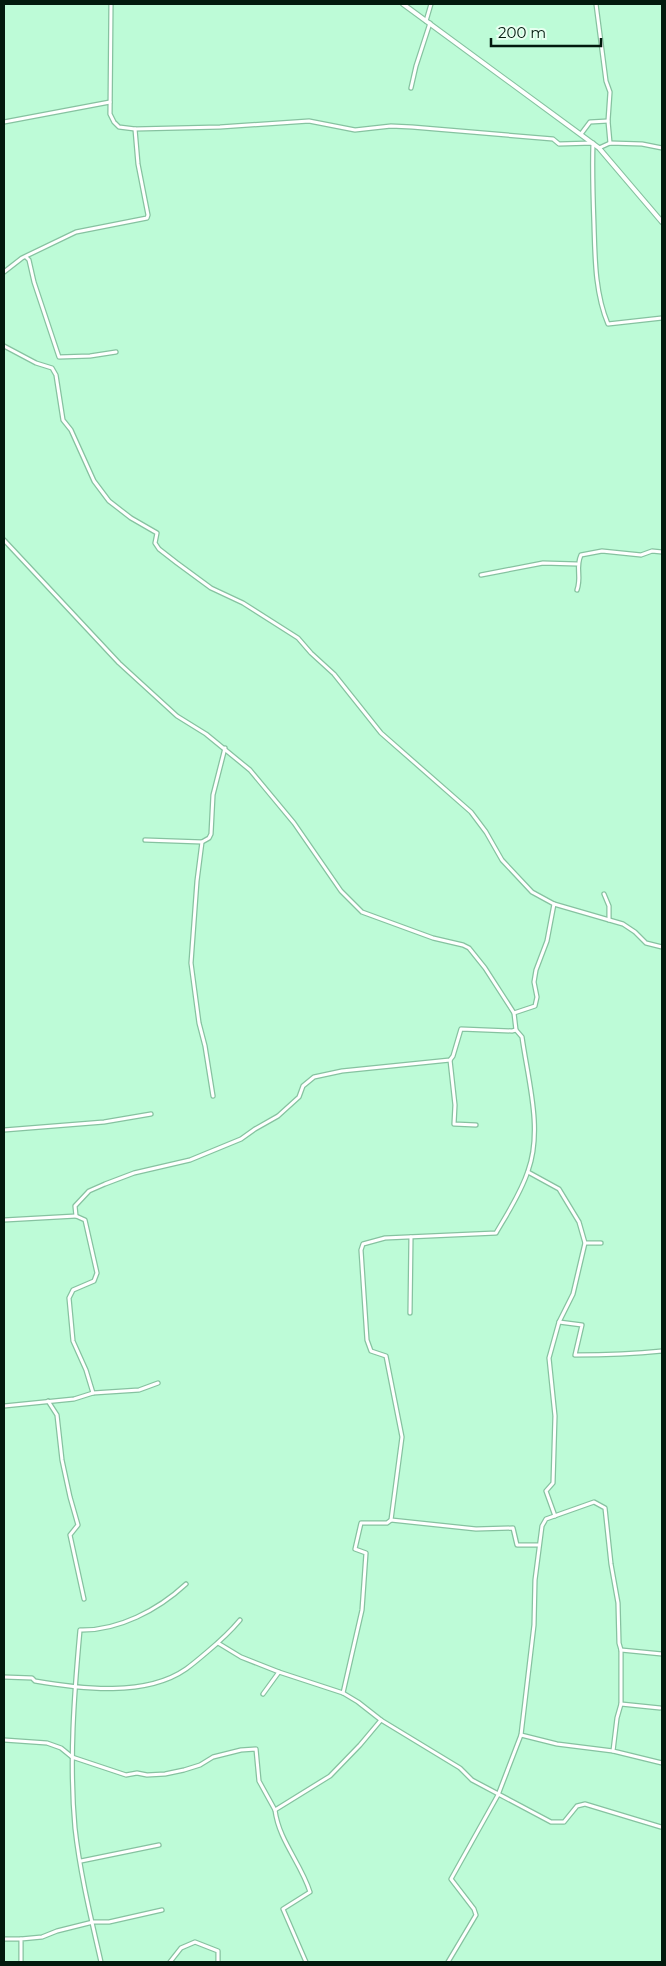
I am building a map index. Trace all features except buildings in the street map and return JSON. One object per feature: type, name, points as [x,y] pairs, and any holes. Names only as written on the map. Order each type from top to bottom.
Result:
[{"type":"street","points":[[111,4],[110,114],[119,127],[135,129],[220,127],[309,121],[355,130],[391,126],[412,127],[553,138],[559,144],[594,143]]},
{"type":"street","points":[[403,4],[594,143],[662,222]]},
{"type":"street","points":[[411,88],[431,4]]},
{"type":"street","points":[[596,4],[606,81],[610,92],[608,121],[610,143]]},
{"type":"street","points":[[4,122],[110,102]]},
{"type":"street","points":[[581,134],[590,122],[608,121]]},
{"type":"street","points":[[4,272],[26,257],[76,232],[147,218],[138,164],[135,129]]},
{"type":"street","points":[[594,143],[592,180],[598,291],[608,324],[662,318]]},
{"type":"street","points":[[599,148],[610,143],[642,144],[662,148]]},
{"type":"street","points":[[26,257],[29,260],[34,282],[59,358],[116,352]]},
{"type":"street","points":[[4,264],[8,268]]},
{"type":"street","points":[[4,346],[36,364],[52,368],[56,375],[63,420],[71,430],[94,480],[109,501],[131,518],[157,533],[155,543],[159,549],[204,583],[243,603],[298,638],[334,674],[381,734],[471,812],[509,869],[532,892],[554,904],[623,924],[646,943],[662,947]]},
{"type":"street","points":[[4,540],[119,663],[177,716],[225,748],[250,770],[294,823],[341,892],[362,912],[433,938],[469,948],[485,968],[514,1013],[516,1030],[522,1038],[536,1130],[528,1172],[496,1233],[385,1238],[364,1244],[361,1250],[367,1340],[371,1351],[386,1356],[402,1437],[391,1520]]},
{"type":"street","points":[[577,590],[580,581],[577,564],[581,556],[602,551],[641,555],[652,551],[662,552]]},
{"type":"street","points":[[481,575],[543,563],[577,564]]},
{"type":"street","points":[[145,840],[202,842],[209,838],[211,834],[212,795],[225,748]]},
{"type":"street","points":[[202,842],[191,963],[212,1096]]},
{"type":"street","points":[[604,894],[609,906],[609,920]]},
{"type":"street","points":[[514,1013],[535,1006],[537,997],[534,982],[536,970],[547,941],[554,904]]},
{"type":"street","points":[[476,1125],[454,1124],[455,1104],[450,1060],[461,1029],[516,1030]]},
{"type":"street","points":[[76,1216],[75,1206],[89,1191],[134,1173],[206,1155],[242,1139],[278,1116],[299,1097],[303,1086],[314,1077],[450,1060]]},
{"type":"street","points":[[4,1130],[104,1122],[151,1114]]},
{"type":"street","points":[[528,1172],[559,1190],[579,1222],[585,1243],[573,1294],[559,1322],[550,1358],[555,1416],[553,1483],[546,1491],[555,1516]]},
{"type":"street","points":[[4,1220],[76,1216],[85,1220],[97,1274],[94,1281],[73,1290],[69,1298],[73,1341],[94,1394]]},
{"type":"street","points":[[410,1313],[411,1237]]},
{"type":"street","points":[[585,1243],[601,1243]]},
{"type":"street","points":[[559,1322],[582,1325],[576,1355],[614,1355],[662,1351]]},
{"type":"street","points":[[4,1406],[139,1390],[158,1384]]},
{"type":"street","points":[[48,1401],[58,1415],[62,1460],[78,1525],[70,1535],[84,1599]]},
{"type":"street","points":[[448,1962],[476,1916],[474,1909],[451,1879],[498,1795],[521,1735],[534,1625],[538,1545],[542,1526],[546,1519],[594,1502],[605,1508],[611,1564],[618,1602],[619,1643],[622,1650],[621,1704],[613,1751]]},
{"type":"street","points":[[343,1693],[362,1610],[366,1553],[355,1549],[361,1523],[387,1523],[391,1520],[476,1529],[513,1528],[517,1545],[538,1545]]},
{"type":"street","points":[[101,1962],[75,1828],[72,1757],[74,1688],[80,1630],[98,1631],[133,1620],[176,1594],[186,1584]]},
{"type":"street","points":[[4,1677],[32,1678],[74,1688],[125,1688],[161,1681],[185,1670],[218,1643],[240,1620]]},
{"type":"street","points":[[218,1643],[241,1657],[343,1693],[381,1720],[460,1768],[472,1780],[551,1822],[564,1822],[577,1806],[585,1804],[662,1826]]},
{"type":"street","points":[[622,1650],[662,1654]]},
{"type":"street","points":[[263,1694],[280,1672]]},
{"type":"street","points":[[621,1704],[660,1708]]},
{"type":"street","points":[[275,1810],[330,1776],[381,1720]]},
{"type":"street","points":[[521,1735],[558,1744],[613,1751],[662,1763]]},
{"type":"street","points":[[4,1740],[47,1743],[61,1748],[72,1757],[126,1775],[137,1773],[147,1775],[184,1770],[200,1765],[213,1757],[241,1750],[256,1749],[259,1781],[275,1810],[276,1821],[282,1838],[305,1875],[310,1892],[284,1909],[306,1962]]},
{"type":"street","points":[[81,1861],[159,1845]]},
{"type":"street","points":[[4,1939],[42,1937],[57,1931],[93,1922],[109,1922],[162,1910]]},
{"type":"street","points":[[21,1939],[21,1962]]},
{"type":"street","points":[[170,1962],[181,1948],[195,1942],[218,1952],[218,1962]]}]
